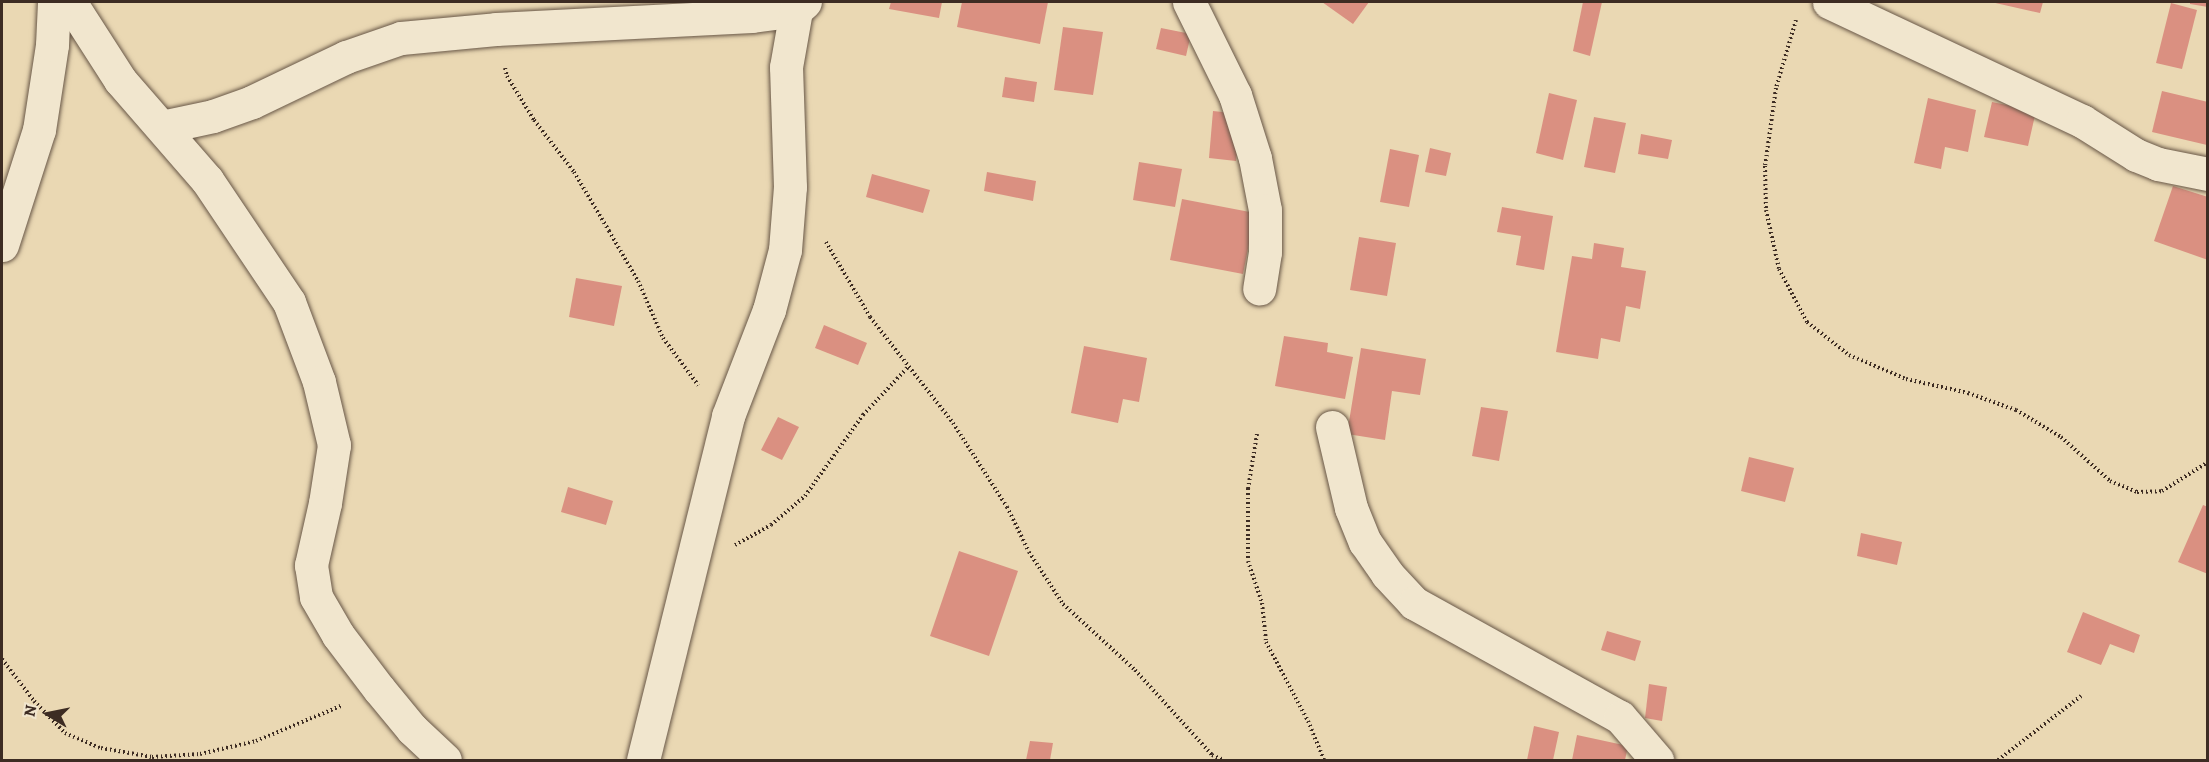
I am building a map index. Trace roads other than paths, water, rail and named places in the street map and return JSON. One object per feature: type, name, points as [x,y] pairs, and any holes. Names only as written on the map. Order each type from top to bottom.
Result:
[{"type":"street","points":[[2,245],[39,130],[52,45],[54,2]]},
{"type":"street","points":[[70,2],[120,80],[207,180],[289,302],[319,382],[334,445],[326,503],[311,565],[316,597],[338,635],[379,689],[412,729],[445,760]]},
{"type":"street","points":[[1189,2],[1235,95],[1255,158],[1265,210],[1265,252],[1259,289]]},
{"type":"street","points":[[1829,2],[2072,116],[2136,155],[2158,164],[2208,174]]},
{"type":"street","points":[[162,127],[213,116],[252,102],[346,57],[401,38],[496,29],[752,16],[801,6],[786,67],[790,187],[785,250],[769,310],[728,416],[643,760]]},
{"type":"street","points":[[1332,427],[1351,508],[1365,542],[1388,574],[1414,603],[1620,717],[1657,760]]}]
